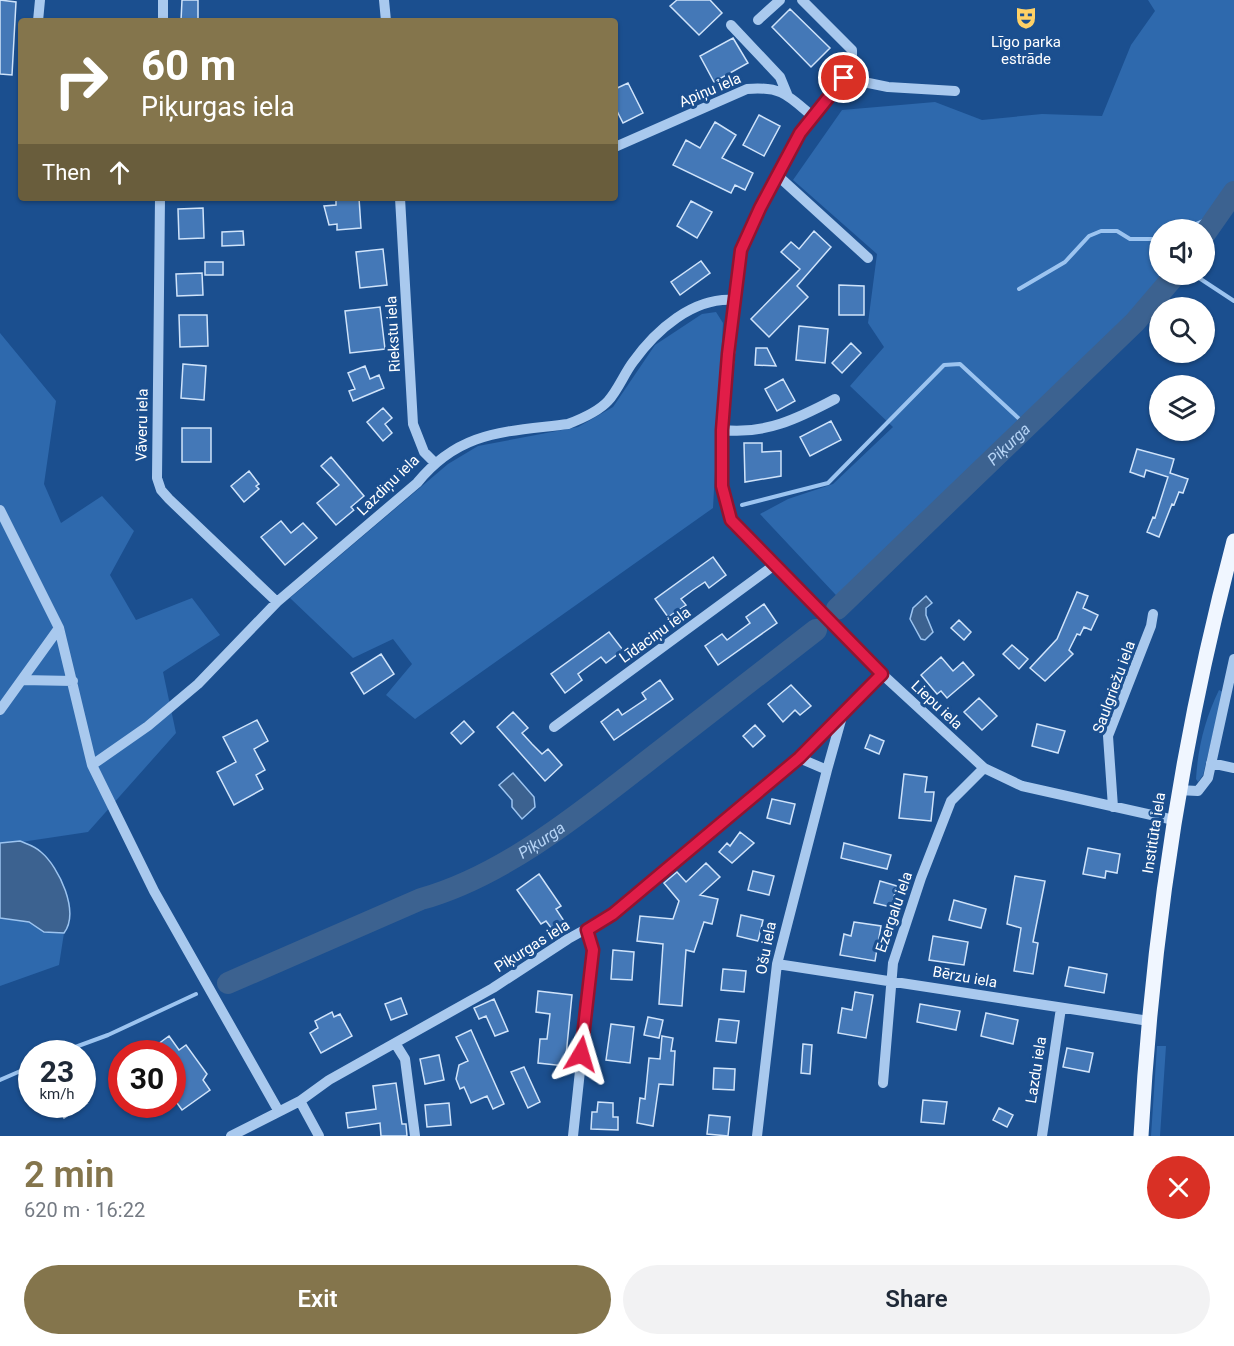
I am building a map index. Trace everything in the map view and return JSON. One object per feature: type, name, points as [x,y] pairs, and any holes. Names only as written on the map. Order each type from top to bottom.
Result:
[{"type":"main road","name":"Institūta iela","points":[[1141,1136],[1149,1021],[1178,790],[1193,711],[1234,541]]},
{"type":"street","points":[[38,18],[40,0]]},
{"type":"street","points":[[163,18],[164,0]]},
{"type":"street","points":[[384,0],[386,18]]},
{"type":"street","points":[[758,20],[780,0]]},
{"type":"street","name":"Liepu iela","points":[[802,0],[852,50],[852,63],[844,78],[812,116],[777,175],[741,250],[722,430],[722,486],[725,505],[731,520],[773,566],[882,674],[984,768],[1022,786],[1174,820]]},
{"type":"street","points":[[731,25],[780,77],[787,94]]},
{"type":"street","points":[[844,78],[888,87],[955,91]]},
{"type":"street","name":"Apiņu iela","points":[[618,146],[747,88],[771,87],[787,94],[812,116]]},
{"type":"street","points":[[777,175],[868,258]]},
{"type":"street","name":"Vāveru iela","points":[[160,201],[157,478],[161,490],[169,499],[277,602]]},
{"type":"street","name":"Riekstu iela","points":[[400,201],[413,424],[424,452],[434,462]]},
{"type":"street","name":"Lazdiņu iela","points":[[92,765],[148,726],[198,684],[277,602],[417,483],[434,462],[454,448],[478,438],[568,424],[581,419],[607,402],[632,362],[663,329],[704,302],[734,300]]},
{"type":"street","points":[[722,430],[747,430],[789,422],[835,399]]},
{"type":"street","points":[[0,510],[59,628],[92,765],[154,891],[278,1110]]},
{"type":"street","name":"Līdaciņu iela","points":[[554,727],[773,566]]},
{"type":"street","name":"Saulgriežu iela","points":[[1113,807],[1108,736],[1152,626],[1154,614]]},
{"type":"street","points":[[0,710],[59,628]]},
{"type":"street","points":[[1178,790],[1198,791],[1208,778],[1234,659]]},
{"type":"street","points":[[843,712],[882,674]]},
{"type":"street","points":[[22,680],[73,681]]},
{"type":"street","name":"Piķurgas iela","points":[[231,1136],[278,1110],[300,1101],[329,1080],[493,988],[613,914],[799,758],[843,712]]},
{"type":"street","name":"Ošu iela","points":[[757,1136],[777,964],[843,712]]},
{"type":"street","points":[[799,758],[827,771]]},
{"type":"street","points":[[1211,763],[1234,768]]},
{"type":"street","name":"Ezergalu iela","points":[[883,1083],[892,963],[921,878],[951,801],[984,768]]},
{"type":"street","points":[[573,1136],[593,950],[587,930]]},
{"type":"street","name":"Bērzu iela","points":[[777,964],[1149,1021]]},
{"type":"street","name":"Lazdu iela","points":[[1042,1136],[1061,1008]]},
{"type":"street","points":[[395,1043],[405,1059],[415,1136]]},
{"type":"street","points":[[300,1101],[319,1136]]},
{"type":"shaded area","points":[[1148,0],[1234,0],[1234,206],[1215,233],[1215,219],[1149,219],[1149,285],[1178,285],[1169,297],[1149,297],[1149,318],[850,610],[760,514],[788,499],[833,484],[893,427],[850,386],[884,347],[868,323],[877,254],[793,180],[842,110],[935,102],[982,120],[1042,114],[1102,116],[1131,45],[1155,11]]},
{"type":"shaded area","points":[[716,312],[723,323],[713,508],[415,719],[386,695],[412,664],[393,639],[353,658],[290,598],[448,464],[478,446],[578,427],[613,407],[655,345],[702,314]]},
{"type":"shaded area","points":[[0,333],[56,401],[44,484],[61,523],[102,496],[134,531],[110,575],[136,620],[192,598],[220,635],[163,672],[176,733],[88,832],[8,844],[0,843]]},
{"type":"shaded area","points":[[926,596],[932,603],[926,608],[926,615],[933,632],[925,640],[921,639],[910,619],[913,608]]},
{"type":"shaded area","points":[[1219,690],[1223,692],[1203,775],[1198,782],[1196,779],[1200,744]]},
{"type":"shaded area","points":[[513,773],[534,797],[535,807],[522,819],[512,807],[512,800],[499,785]]},
{"type":"shaded area","points":[[20,841],[41,852],[60,879],[70,914],[64,933],[44,932],[29,922],[0,918],[0,843]]},
{"type":"shaded area","points":[[0,918],[29,922],[44,932],[64,933],[59,965],[0,986]]},
{"type":"shaded area","points":[[1157,1046],[1166,1046],[1160,1136],[1151,1136]]},
{"type":"building","points":[[0,0],[16,2],[12,75],[0,74]]},
{"type":"building","points":[[182,0],[198,0],[198,18],[181,18]]},
{"type":"building","points":[[677,0],[710,0],[722,13],[699,35],[670,6]]},
{"type":"building","points":[[790,9],[830,48],[811,67],[772,27]]},
{"type":"building","points":[[733,38],[748,63],[714,82],[700,56]]},
{"type":"building","points":[[628,83],[643,113],[623,123],[618,113],[618,88]]},
{"type":"building","points":[[759,115],[780,126],[764,156],[743,145]]},
{"type":"building","points":[[715,122],[736,135],[722,158],[753,173],[745,190],[735,185],[731,193],[673,165],[686,140],[700,148]]},
{"type":"building","points":[[336,201],[359,201],[361,228],[337,230],[337,224],[329,225],[324,206],[336,205]]},
{"type":"building","points":[[691,201],[712,212],[697,238],[677,226]]},
{"type":"building","points":[[203,208],[204,238],[179,239],[178,209]]},
{"type":"building","points":[[243,231],[244,245],[222,246],[222,232]]},
{"type":"building","points":[[814,231],[831,247],[797,286],[808,297],[769,337],[751,319],[800,269],[781,252],[791,242],[799,249]]},
{"type":"building","points":[[383,249],[387,285],[360,288],[356,252]]},
{"type":"building","points":[[701,261],[710,273],[680,295],[671,282]]},
{"type":"building","points":[[205,262],[223,262],[223,275],[205,275]]},
{"type":"building","points":[[202,273],[203,295],[177,296],[176,274]]},
{"type":"building","points":[[839,285],[864,286],[864,315],[839,315]]},
{"type":"building","points":[[380,307],[385,349],[350,353],[345,311]]},
{"type":"building","points":[[179,315],[207,315],[208,346],[180,347]]},
{"type":"building","points":[[799,326],[828,329],[825,363],[796,360]]},
{"type":"building","points":[[851,343],[861,353],[842,373],[832,363]]},
{"type":"building","points":[[756,348],[767,348],[776,366],[755,365]]},
{"type":"building","points":[[183,364],[206,366],[204,400],[181,398]]},
{"type":"building","points":[[365,366],[370,379],[379,375],[384,388],[353,401],[349,391],[355,389],[348,373]]},
{"type":"building","points":[[783,379],[795,401],[777,411],[765,389]]},
{"type":"building","points":[[383,408],[392,418],[385,424],[392,433],[383,441],[367,422]]},
{"type":"building","points":[[831,421],[841,440],[810,456],[800,437]]},
{"type":"building","points":[[182,428],[211,428],[211,462],[182,462]]},
{"type":"building","points":[[744,443],[762,443],[762,452],[781,451],[781,476],[745,482]]},
{"type":"building","points":[[1137,449],[1174,459],[1170,473],[1188,479],[1183,493],[1179,492],[1174,505],[1172,504],[1159,537],[1147,532],[1153,517],[1155,518],[1168,477],[1146,470],[1144,477],[1130,472]]},
{"type":"building","points":[[331,457],[364,496],[351,507],[354,510],[336,525],[317,503],[339,485],[321,466]]},
{"type":"building","points":[[249,471],[259,484],[256,486],[259,489],[244,502],[231,486]]},
{"type":"building","points":[[281,521],[291,533],[303,523],[317,538],[285,565],[261,537]]},
{"type":"building","points":[[713,557],[726,575],[709,588],[705,582],[693,590],[681,599],[686,605],[668,617],[655,599]]},
{"type":"building","points":[[1077,592],[1088,596],[1083,608],[1098,615],[1091,630],[1084,627],[1080,635],[1077,634],[1069,650],[1073,654],[1045,681],[1030,668],[1057,639]]},
{"type":"building","points":[[764,604],[777,623],[718,665],[705,646],[722,634],[727,640],[750,623],[746,617]]},
{"type":"building","points":[[959,620],[971,632],[964,640],[951,628]]},
{"type":"building","points":[[609,632],[623,650],[606,663],[601,657],[578,674],[582,680],[565,693],[551,674]]},
{"type":"building","points":[[1012,645],[1028,659],[1019,669],[1003,654]]},
{"type":"building","points":[[381,654],[394,674],[364,694],[351,673]]},
{"type":"building","points":[[941,657],[953,671],[963,662],[974,675],[947,698],[941,691],[937,694],[921,675]]},
{"type":"building","points":[[660,680],[673,699],[614,740],[601,722],[618,709],[622,715],[646,699],[642,693]]},
{"type":"building","points":[[791,685],[811,706],[800,715],[795,710],[783,722],[768,704]]},
{"type":"building","points":[[979,698],[997,716],[982,730],[964,712]]},
{"type":"building","points":[[513,712],[528,728],[522,733],[532,744],[542,754],[548,749],[562,765],[545,781],[497,727]]},
{"type":"building","points":[[257,720],[268,741],[254,749],[265,770],[256,775],[263,789],[234,805],[217,772],[236,762],[223,737]]},
{"type":"building","points":[[464,721],[474,732],[461,744],[451,733]]},
{"type":"building","points":[[1037,724],[1065,731],[1058,753],[1032,746]]},
{"type":"building","points":[[755,725],[765,736],[753,747],[743,736]]},
{"type":"building","points":[[870,735],[884,741],[879,754],[865,748]]},
{"type":"building","points":[[904,774],[927,777],[925,792],[934,792],[931,821],[899,818]]},
{"type":"building","points":[[772,799],[795,804],[790,824],[767,818]]},
{"type":"building","points":[[740,832],[754,843],[732,863],[719,852],[727,843],[730,846]]},
{"type":"building","points":[[844,843],[891,855],[887,869],[841,858]]},
{"type":"building","points":[[1088,848],[1120,854],[1117,873],[1106,871],[1105,878],[1083,874]]},
{"type":"building","points":[[706,863],[720,877],[700,895],[718,899],[712,924],[704,922],[694,952],[686,950],[682,1006],[659,1004],[663,944],[637,941],[640,916],[673,919],[679,901],[664,883],[677,872],[686,882]]},
{"type":"building","points":[[753,871],[774,876],[769,895],[748,890]]},
{"type":"building","points":[[539,874],[561,906],[556,909],[564,921],[552,929],[546,921],[541,924],[517,890]]},
{"type":"building","points":[[1015,876],[1045,881],[1033,942],[1038,943],[1033,974],[1014,971],[1021,928],[1007,924]]},
{"type":"building","points":[[880,881],[897,886],[891,907],[874,903]]},
{"type":"building","points":[[954,900],[986,909],[981,928],[949,920]]},
{"type":"building","points":[[741,915],[763,920],[758,941],[737,936]]},
{"type":"building","points":[[854,922],[881,926],[875,961],[840,955],[844,934],[851,936]]},
{"type":"building","points":[[933,936],[968,942],[964,965],[929,960]]},
{"type":"building","points":[[613,950],[634,952],[632,980],[611,979]]},
{"type":"building","points":[[1069,967],[1107,974],[1104,993],[1065,986]]},
{"type":"building","points":[[723,969],[746,971],[744,992],[721,990]]},
{"type":"building","points":[[538,991],[572,995],[565,1066],[538,1063],[540,1039],[547,1039],[550,1014],[536,1012]]},
{"type":"building","points":[[855,992],[873,995],[866,1038],[838,1033],[842,1008],[852,1010]]},
{"type":"building","points":[[401,998],[407,1014],[391,1020],[385,1004]]},
{"type":"building","points":[[494,999],[508,1031],[495,1036],[486,1016],[479,1019],[474,1008]]},
{"type":"building","points":[[920,1004],[960,1011],[956,1030],[917,1022]]},
{"type":"building","points":[[332,1012],[334,1017],[340,1014],[352,1036],[321,1053],[310,1033],[318,1028],[315,1021]]},
{"type":"building","points":[[986,1013],[1018,1020],[1013,1044],[981,1036]]},
{"type":"building","points":[[648,1017],[663,1020],[659,1038],[644,1035]]},
{"type":"building","points":[[719,1019],[739,1021],[736,1043],[716,1041]]},
{"type":"building","points":[[611,1024],[634,1027],[630,1063],[606,1060]]},
{"type":"building","points":[[471,1030],[504,1104],[493,1109],[487,1096],[471,1103],[464,1087],[460,1089],[456,1079],[459,1065],[468,1061],[456,1037]]},
{"type":"building","points":[[662,1036],[673,1038],[671,1051],[675,1051],[673,1085],[659,1084],[653,1126],[637,1123],[640,1098],[645,1099],[649,1058],[660,1059]]},
{"type":"building","points":[[803,1044],[812,1045],[810,1074],[801,1073]]},
{"type":"building","points":[[186,1045],[207,1074],[203,1080],[210,1090],[186,1107]]},
{"type":"building","points":[[1067,1048],[1093,1053],[1089,1072],[1063,1067]]},
{"type":"building","points":[[439,1055],[444,1080],[425,1084],[420,1059]]},
{"type":"building","points":[[524,1067],[540,1102],[528,1108],[511,1072]]},
{"type":"building","points":[[714,1068],[735,1069],[734,1090],[713,1089]]},
{"type":"building","points":[[396,1083],[402,1124],[406,1124],[407,1136],[381,1136],[380,1123],[348,1128],[346,1113],[376,1109],[373,1086]]},
{"type":"building","points":[[923,1100],[947,1102],[944,1124],[921,1122]]},
{"type":"building","points":[[598,1102],[613,1103],[613,1117],[618,1117],[618,1130],[591,1129],[592,1112],[597,1112]]},
{"type":"building","points":[[449,1103],[451,1125],[427,1127],[425,1105]]},
{"type":"building","points":[[999,1108],[1013,1115],[1007,1127],[993,1120]]},
{"type":"building","points":[[709,1115],[730,1117],[728,1136],[707,1134]]},
{"type":"waterway","name":"Piķurga","points":[[1215,219],[1234,192]]},
{"type":"waterway","points":[[1019,289],[1065,262],[1089,236],[1101,231],[1117,231],[1130,239],[1149,239]]},
{"type":"waterway","name":"Piķurga","points":[[837,609],[1135,322],[1167,285]]},
{"type":"waterway","points":[[1210,285],[1234,301]]},
{"type":"waterway","points":[[742,505],[828,483],[944,365],[960,364],[1028,427]]},
{"type":"waterway","name":"Piķurga","points":[[228,983],[421,899],[452,889],[512,859],[570,821],[816,630]]},
{"type":"waterway","name":"Piķurga","points":[[94,1040],[196,994]]},
{"type":"waterway","name":"Piķurga","points":[[0,1080],[18,1072]]},
{"type":"place","name":"Līgo parka estrāde","points":[[1026,18]]},
{"type":"route","points":[[581,1054],[593,950],[587,930],[613,914],[799,758],[882,674],[744,536],[731,520],[725,505],[722,486],[722,430],[728,354],[741,250],[760,208],[800,133],[844,78]]}]
